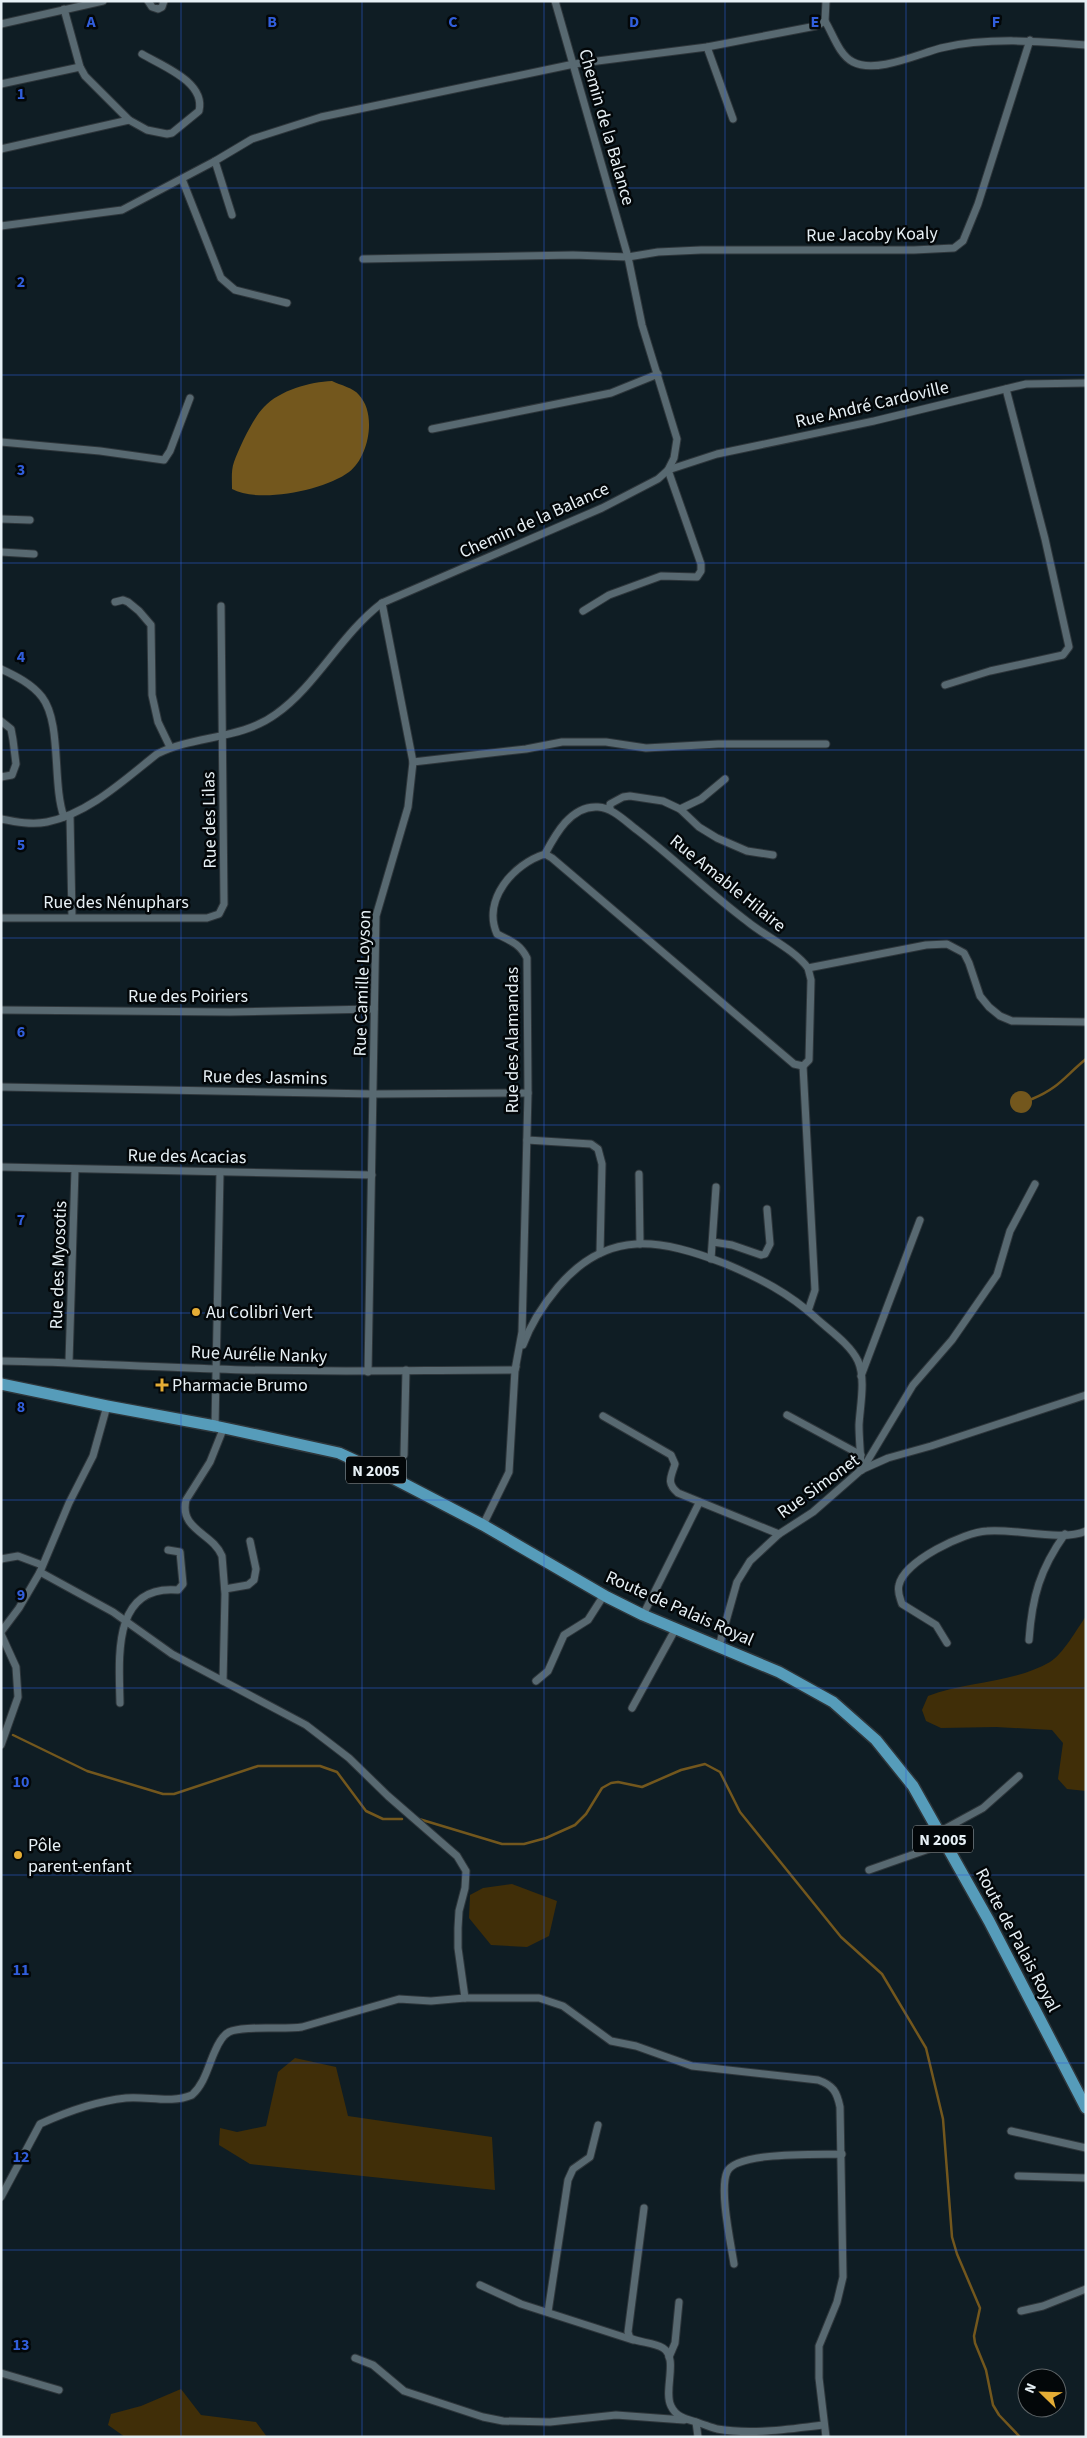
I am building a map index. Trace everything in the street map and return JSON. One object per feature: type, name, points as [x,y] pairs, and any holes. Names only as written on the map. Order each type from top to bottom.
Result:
[{"type":"main road","name":"Route de Palais Royal","points":[[1,1384],[107,1406],[219,1426],[339,1453],[389,1476],[483,1525],[604,1595],[643,1615],[779,1672],[832,1702],[876,1740],[913,1786],[989,1920],[1086,2108]]},
{"type":"street","points":[[1,24],[103,1]]},
{"type":"street","points":[[148,1],[152,7],[158,9],[162,7],[164,1]]},
{"type":"street","name":"Chemin de la Balance","points":[[1,820],[26,823],[45,822],[67,817],[157,754],[170,747],[223,736],[251,727],[275,715],[290,703],[363,617],[382,603],[602,508],[658,479],[668,470],[674,458],[677,439],[642,325],[628,257],[555,1]]},
{"type":"street","points":[[826,1],[825,22],[843,53],[852,62],[864,65],[886,64],[944,47],[1030,40],[1086,45]]},
{"type":"street","points":[[64,9],[80,67],[96,87],[129,120],[147,130],[167,134],[172,133],[182,122],[196,114],[200,107],[197,92],[192,84],[142,54]]},
{"type":"street","points":[[1,226],[122,210],[215,162],[252,139],[320,117],[574,64],[707,48],[816,26],[825,22]]},
{"type":"street","name":"Rue Jacoby Koaly","points":[[628,257],[658,252],[701,250],[914,250],[954,248],[960,245],[968,232],[981,196],[1030,40]]},
{"type":"street","points":[[707,48],[733,119]]},
{"type":"street","points":[[1,84],[80,67]]},
{"type":"street","points":[[1,150],[129,120]]},
{"type":"street","points":[[215,162],[232,215]]},
{"type":"street","points":[[182,179],[221,278],[235,290],[286,304]]},
{"type":"street","points":[[363,259],[573,255],[628,257]]},
{"type":"street","points":[[432,430],[611,394],[658,374]]},
{"type":"street","name":"Rue André Cardoville","points":[[668,470],[716,454],[874,421],[1026,384],[1086,383]]},
{"type":"street","points":[[945,685],[990,671],[1063,655],[1069,647],[1045,539],[1006,389]]},
{"type":"street","points":[[1,442],[100,451],[164,460],[170,451],[190,398]]},
{"type":"street","points":[[583,611],[609,595],[661,576],[696,577],[701,571],[701,564],[668,470]]},
{"type":"street","points":[[1,520],[30,520]]},
{"type":"street","points":[[1,552],[34,554]]},
{"type":"street","points":[[115,602],[123,600],[128,602],[151,624],[152,695],[158,722],[170,747]]},
{"type":"street","name":"Rue Camille Loyson","points":[[368,1372],[376,916],[408,808],[413,762],[382,603]]},
{"type":"street","name":"Rue des Lilas","points":[[221,606],[224,904]]},
{"type":"street","points":[[1,669],[22,679],[43,698],[52,720],[59,802],[67,817],[72,917]]},
{"type":"street","points":[[1,721],[10,729],[16,764],[12,775],[1,777]]},
{"type":"street","points":[[413,762],[526,749],[562,742],[606,742],[646,748],[718,744],[826,744]]},
{"type":"street","points":[[680,808],[701,799],[725,779]]},
{"type":"street","points":[[773,855],[747,851],[717,838],[699,827],[680,808],[656,799],[630,796],[616,799],[610,804],[610,809],[597,806],[574,814],[557,831],[545,854],[794,1064],[803,1066]]},
{"type":"street","name":"Rue Amable Hilaire","points":[[610,809],[669,854],[746,921],[808,968]]},
{"type":"street","name":"Rue des Alamandas","points":[[483,1525],[509,1472],[515,1370],[523,1321],[528,1093],[527,958],[514,941],[498,934],[494,926],[493,914],[496,898],[513,873],[536,857],[545,854]]},
{"type":"street","name":"Rue des Nénuphars","points":[[1,918],[207,918],[219,914],[224,904]]},
{"type":"street","points":[[808,1310],[815,1290],[803,1066],[809,1060],[811,980],[808,968],[926,945],[947,944],[964,953],[970,963],[980,996],[1000,1016],[1012,1021],[1086,1022]]},
{"type":"street","name":"Rue des Poiriers","points":[[1,1010],[230,1012],[374,1009]]},
{"type":"street","name":"Rue des Jasmins","points":[[1,1087],[374,1094],[528,1093]]},
{"type":"street","points":[[527,1140],[590,1144],[598,1149],[602,1164],[600,1253]]},
{"type":"street","name":"Rue des Acacias","points":[[1,1167],[372,1175]]},
{"type":"street","name":"Rue des Myosotis","points":[[70,1362],[76,1170]]},
{"type":"street","points":[[220,1172],[217,1369],[219,1426],[210,1462],[186,1500],[185,1514],[192,1527],[220,1550],[225,1589],[223,1681]]},
{"type":"street","points":[[639,1174],[640,1244]]},
{"type":"street","points":[[861,1470],[913,1385],[952,1340],[996,1275],[1010,1230],[1036,1184]]},
{"type":"street","points":[[711,1259],[716,1187]]},
{"type":"street","points":[[713,1242],[765,1254],[770,1244],[767,1209]]},
{"type":"street","points":[[861,1376],[920,1220]]},
{"type":"street","points":[[515,1370],[529,1329],[540,1310],[565,1279],[600,1253],[630,1244],[653,1244],[688,1249],[783,1290],[808,1310],[850,1349],[858,1361],[861,1376],[861,1470]]},
{"type":"street","name":"Rue Aurélie Nanky","points":[[1,1361],[70,1362],[217,1369],[368,1372],[515,1370]]},
{"type":"street","points":[[404,1455],[406,1370]]},
{"type":"street","name":"Rue Simonet","points":[[719,1646],[737,1582],[750,1560],[779,1534],[813,1512],[861,1470],[888,1458],[931,1446],[1086,1395]]},
{"type":"street","points":[[1,1745],[18,1697],[16,1667],[1,1633],[19,1608],[41,1568],[69,1503],[93,1456],[107,1406]]},
{"type":"street","points":[[787,1415],[861,1455]]},
{"type":"street","points":[[603,1416],[671,1454],[675,1464],[670,1478],[672,1488],[699,1503],[779,1534]]},
{"type":"street","points":[[643,1615],[699,1503]]},
{"type":"street","points":[[947,1643],[936,1625],[902,1604],[899,1595],[899,1585],[907,1571],[922,1557],[963,1537],[987,1530],[1064,1534],[1086,1531]]},
{"type":"street","points":[[1029,1640],[1030,1618],[1038,1581],[1064,1534]]},
{"type":"street","points":[[225,1589],[248,1585],[254,1580],[256,1569],[250,1541]]},
{"type":"street","points":[[120,1703],[119,1663],[125,1620],[136,1601],[145,1594],[160,1589],[178,1590],[183,1584],[180,1552],[168,1550]]},
{"type":"street","points":[[1,1559],[18,1556],[41,1568],[125,1620],[172,1654],[306,1725],[349,1758],[388,1796],[457,1856],[466,1871],[458,1928],[458,1948],[465,1998]]},
{"type":"street","points":[[536,1681],[548,1671],[564,1635],[588,1620],[604,1595]]},
{"type":"street","points":[[632,1708],[676,1628]]},
{"type":"street","points":[[939,1832],[983,1808],[1019,1776]]},
{"type":"street","points":[[869,1870],[946,1843]]},
{"type":"street","points":[[1,2197],[40,2124],[114,2100],[127,2098],[175,2099],[192,2095],[204,2078],[220,2041],[230,2032],[248,2028],[286,2029],[302,2026],[400,1999],[441,2001],[465,1998],[533,1998],[553,2001],[577,2015],[611,2040],[652,2051],[692,2066],[818,2080],[828,2083],[835,2089],[838,2096],[842,2154],[843,2277],[837,2302],[819,2346],[826,2437]]},
{"type":"street","points":[[548,2312],[568,2180],[573,2169],[590,2157],[598,2124]]},
{"type":"street","points":[[1011,2131],[1086,2148]]},
{"type":"street","points":[[734,2264],[725,2188],[726,2172],[731,2166],[740,2162],[780,2155],[842,2154]]},
{"type":"street","points":[[1018,2176],[1086,2178]]},
{"type":"street","points":[[636,2340],[630,2338],[628,2323],[644,2208]]},
{"type":"street","points":[[480,2285],[520,2304],[662,2348],[669,2357]]},
{"type":"street","points":[[1021,2311],[1043,2306],[1086,2289]]},
{"type":"street","points":[[679,2302],[675,2342],[669,2357],[670,2402],[679,2416],[716,2429],[745,2434],[824,2425]]},
{"type":"street","points":[[355,2358],[373,2365],[404,2391],[483,2416],[503,2420],[550,2422],[629,2415],[692,2422]]},
{"type":"street","points":[[1,2372],[59,2390]]},
{"type":"street","points":[[692,2422],[698,2437]]},
{"type":"shaded area","points":[[332,381],[357,393],[365,403],[368,413],[369,424],[366,446],[356,465],[338,479],[292,493],[258,495],[232,489],[234,462],[251,425],[264,407],[278,396],[296,388]]},
{"type":"shaded area","points":[[1017,1091],[1025,1091],[1032,1098],[1032,1106],[1025,1113],[1017,1113],[1010,1106],[1010,1098]]},
{"type":"shaded area","points":[[1086,1616],[1086,1791],[1067,1789],[1058,1779],[1063,1743],[1052,1730],[996,1727],[941,1728],[926,1721],[922,1710],[928,1696],[958,1687],[1021,1674],[1050,1662],[1065,1647]]},
{"type":"shaded area","points":[[512,1884],[557,1901],[549,1936],[527,1947],[491,1945],[469,1918],[470,1895],[483,1888]]},
{"type":"shaded area","points":[[295,2058],[336,2067],[348,2116],[492,2137],[495,2190],[250,2164],[219,2145],[220,2128],[237,2132],[266,2126],[278,2072]]},
{"type":"shaded area","points":[[181,2389],[201,2415],[256,2422],[267,2437],[125,2437],[108,2425],[111,2414],[141,2406]]},
{"type":"waterway","points":[[1032,1099],[1055,1086],[1086,1059]]},
{"type":"waterway","points":[[13,1735],[87,1771],[163,1794],[174,1794],[258,1766],[320,1766],[337,1772],[366,1811],[383,1819],[402,1819]]},
{"type":"waterway","points":[[419,1819],[502,1844],[524,1844],[546,1838],[575,1825],[586,1814],[602,1788],[611,1783],[618,1782],[642,1787],[681,1770],[705,1764],[720,1772],[740,1812],[841,1937],[882,1974],[926,2048],[943,2119],[952,2237],[957,2254],[980,2308],[974,2336],[975,2343],[986,2370],[993,2405],[999,2415],[1020,2437]]},
{"type":"place","name":"Au Colibri Vert","points":[[196,1312]]},
{"type":"place","name":"Pharmacie Brumo","points":[[162,1385]]},
{"type":"place","name":"Pôle parent-enfant","points":[[18,1855]]}]
